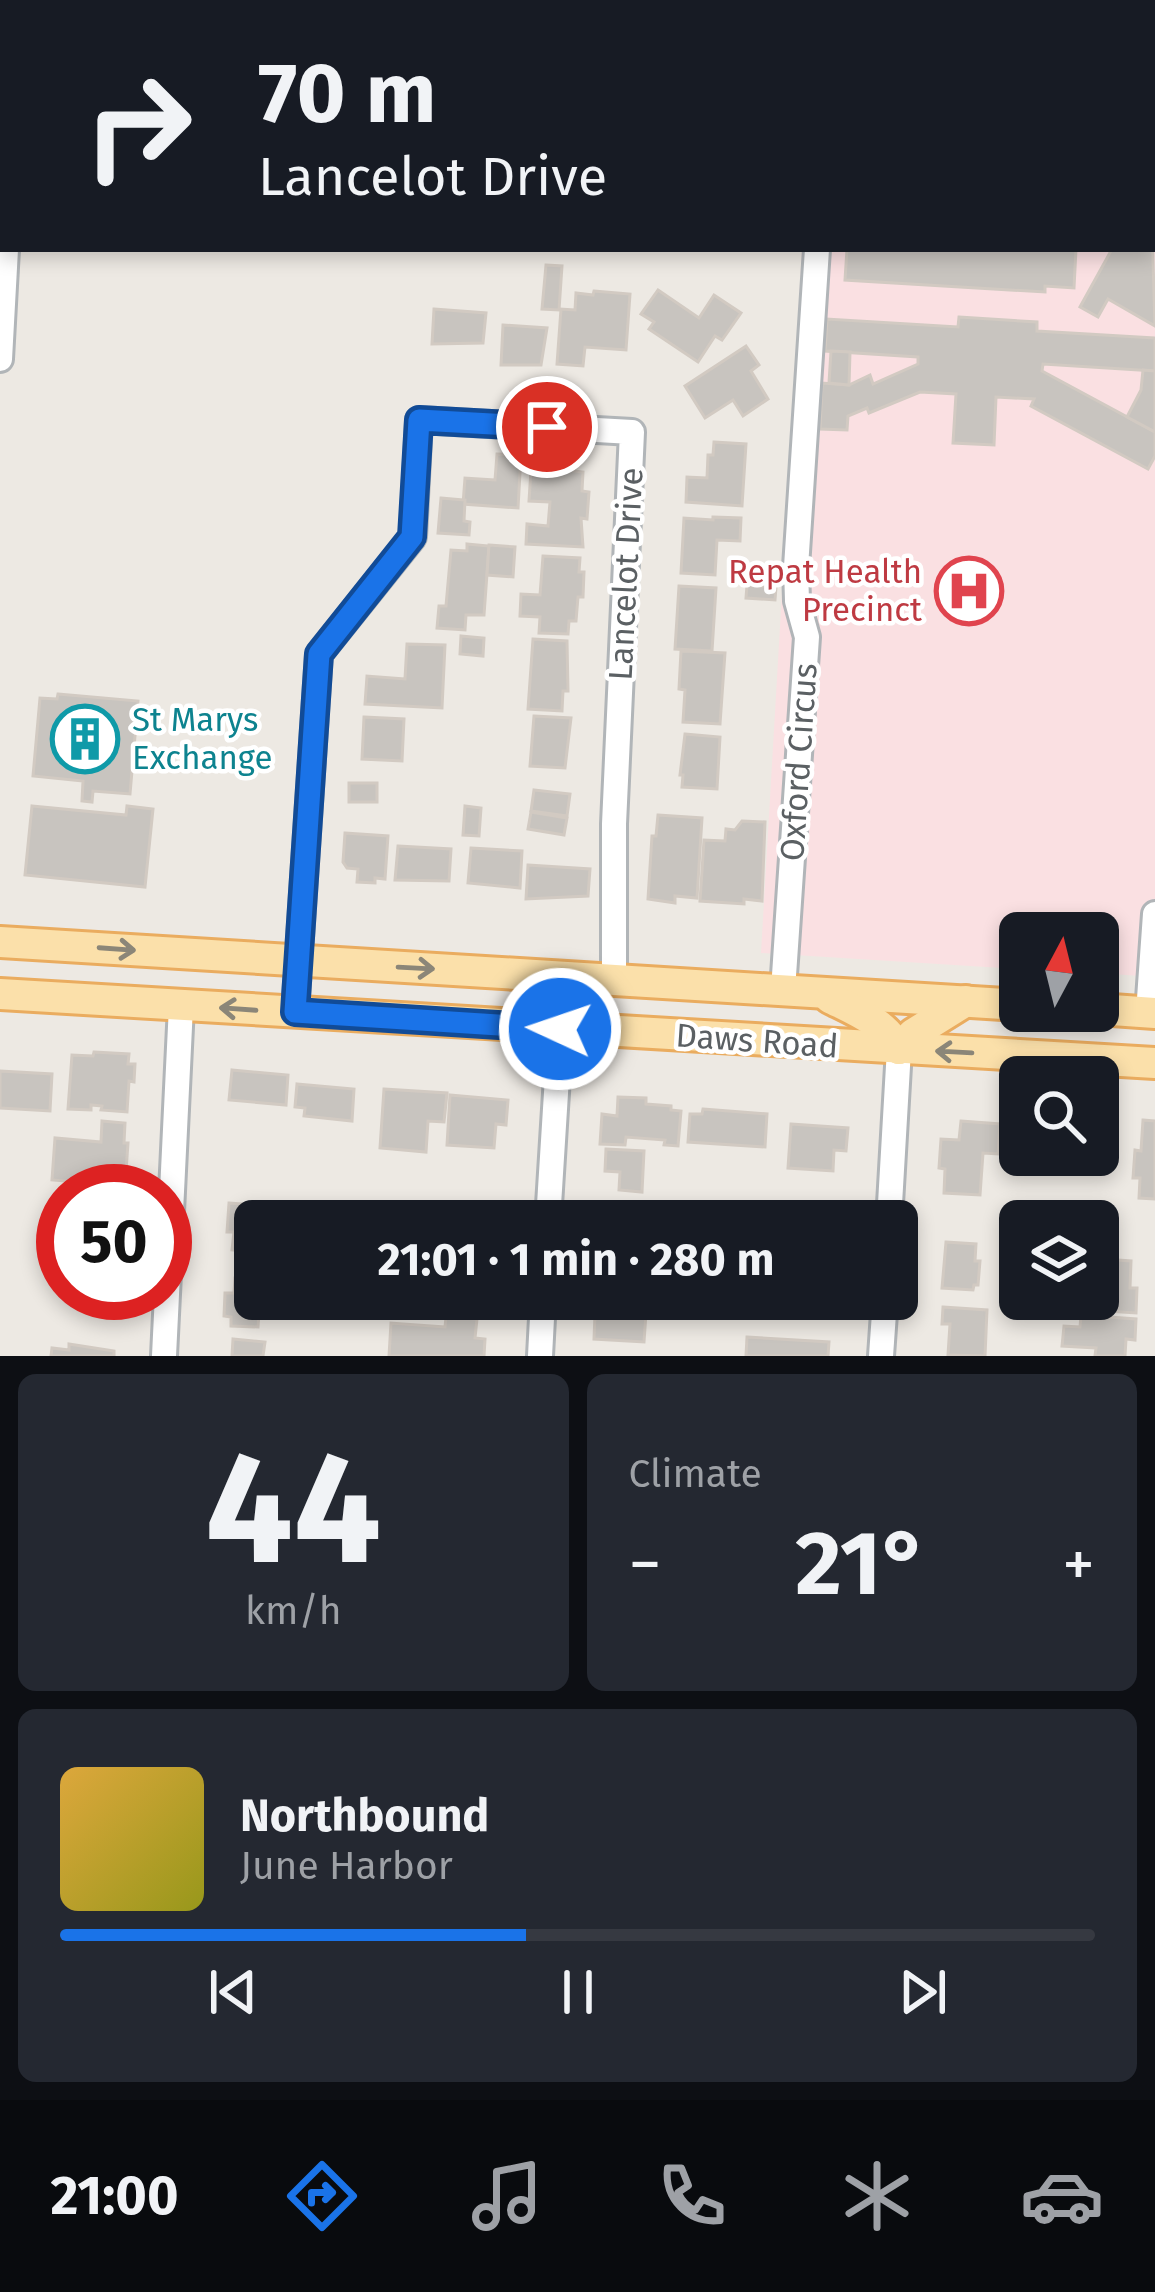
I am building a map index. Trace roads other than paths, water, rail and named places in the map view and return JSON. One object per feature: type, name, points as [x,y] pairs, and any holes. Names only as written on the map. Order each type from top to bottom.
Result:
[{"type":"main road","name":"Daws Road","points":[[0,942],[999,1003]]},
{"type":"main road","points":[[820,992],[876,1022],[899,1049],[913,1034],[966,1001]]},
{"type":"main road","name":"Daws Road","points":[[0,994],[1155,1064]]},
{"type":"main road","points":[[1119,1011],[1152,1013]]},
{"type":"street","points":[[0,359],[6,252]]},
{"type":"street","name":"Oxford Circus","points":[[783,990],[807,638],[797,601],[796,567],[818,252]]},
{"type":"street","name":"Lancelot Drive","points":[[295,1012],[319,654],[412,537],[419,420],[632,432],[614,824],[614,980]]},
{"type":"street","points":[[1152,1013],[1155,914]]},
{"type":"street","points":[[164,1356],[182,1006]]},
{"type":"street","points":[[549,1200],[560,1029]]},
{"type":"street","points":[[891,1200],[899,1049]]},
{"type":"street","points":[[540,1356],[542,1320]]},
{"type":"street","points":[[881,1356],[884,1320]]},
{"type":"place","name":"Repat Health Precinct","points":[[969,591]]},
{"type":"place","name":"St Marys Exchange","points":[[85,739]]}]
